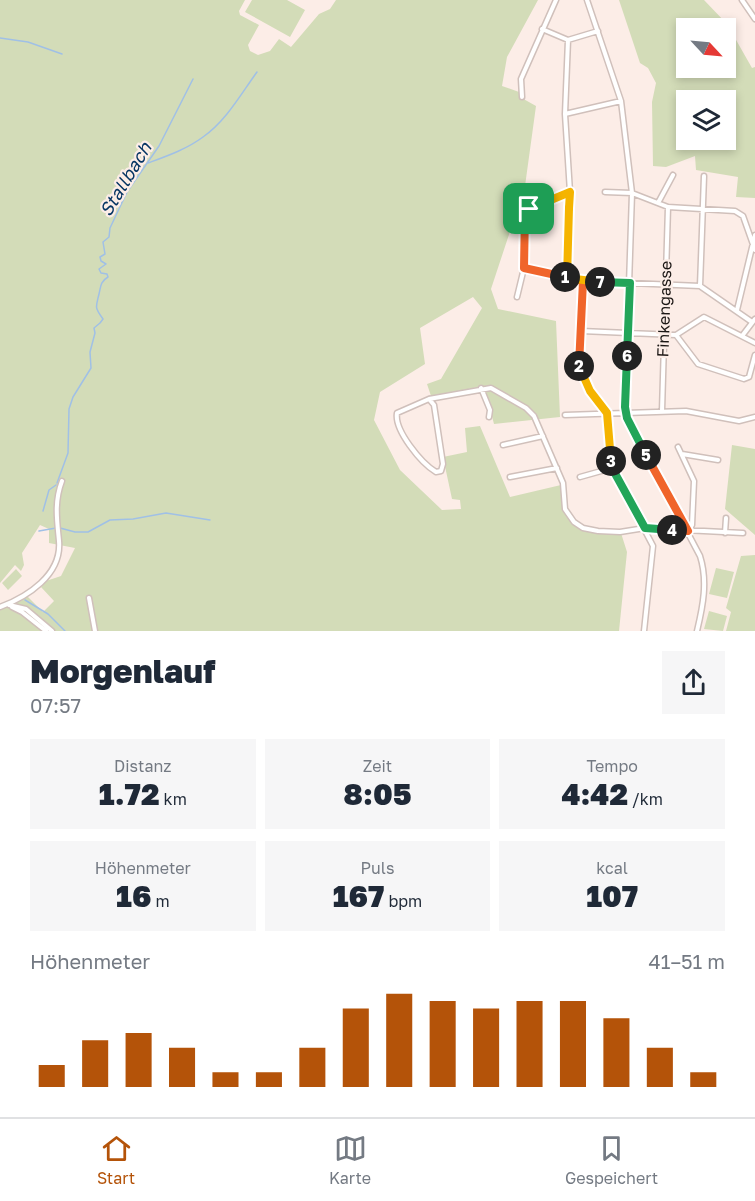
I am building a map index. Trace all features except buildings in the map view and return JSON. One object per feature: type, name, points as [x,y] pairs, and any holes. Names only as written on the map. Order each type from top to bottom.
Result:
[{"type":"street","points":[[522,97],[520,79],[556,0]]},
{"type":"street","points":[[587,0],[621,101],[632,193],[627,418],[688,531],[703,565],[704,597],[697,631]]},
{"type":"street","points":[[742,0],[755,19]]},
{"type":"street","points":[[543,29],[568,40],[598,31]]},
{"type":"street","points":[[567,278],[570,192],[565,114],[568,40]]},
{"type":"street","points":[[565,114],[621,101]]},
{"type":"street","points":[[658,203],[673,175]]},
{"type":"street","points":[[700,286],[704,176]]},
{"type":"street","points":[[517,297],[524,268],[525,211],[570,192]]},
{"type":"street","points":[[605,192],[632,193],[668,207],[703,208],[740,213],[754,248]]},
{"type":"street","name":"Finkengasse","points":[[662,411],[668,207]]},
{"type":"street","points":[[737,310],[754,248],[755,234]]},
{"type":"street","points":[[524,268],[583,281],[700,286],[754,320],[742,336]]},
{"type":"street","points":[[583,281],[579,355],[581,373],[590,391],[607,413],[612,468],[654,549],[644,631]]},
{"type":"street","points":[[581,331],[676,335],[704,317],[755,343]]},
{"type":"street","points":[[676,335],[698,364],[744,379],[749,376],[755,355]]},
{"type":"street","points":[[481,388],[490,410],[489,417]]},
{"type":"street","points":[[429,399],[433,402],[443,464],[439,472],[434,471],[425,465],[407,442],[396,419],[397,413],[429,399],[481,388],[494,389],[526,408],[534,416],[563,483],[566,509],[574,522],[583,528],[620,532],[645,528],[742,534]]},
{"type":"street","points":[[565,415],[686,411],[738,421],[755,417]]},
{"type":"street","points":[[503,445],[543,436]]},
{"type":"street","points":[[678,447],[694,481],[692,525],[688,531]]},
{"type":"street","points":[[682,454],[718,460]]},
{"type":"street","points":[[510,477],[557,468]]},
{"type":"street","points":[[580,477],[612,468]]},
{"type":"street","points":[[3,606],[37,588],[53,565],[59,544],[55,513],[62,481]]},
{"type":"street","points":[[725,533],[726,518]]},
{"type":"street","points":[[89,598],[94,631]]},
{"type":"street","points":[[3,606],[14,605],[26,609],[52,631]]},
{"type":"street","points":[[3,606],[22,612],[46,631]]},
{"type":"green space","points":[[0,0],[245,0],[239,11],[240,15],[259,25],[248,45],[250,51],[258,55],[270,51],[279,39],[291,47],[319,14],[330,9],[336,0],[538,0],[507,57],[502,86],[519,92],[520,97],[536,106],[525,186],[491,289],[498,309],[556,321],[560,417],[494,424],[484,386],[431,396],[427,384],[441,379],[482,308],[473,297],[420,328],[425,364],[380,392],[374,420],[400,470],[442,510],[461,509],[460,500],[452,499],[443,457],[467,452],[465,428],[480,426],[510,497],[561,485],[566,511],[577,525],[595,531],[621,533],[627,552],[619,631],[0,631],[0,609],[27,596],[43,612],[54,601],[41,587],[46,581],[61,576],[75,548],[49,543],[49,529],[40,525],[22,553],[24,565],[21,571],[15,565],[0,583]]},
{"type":"green space","points":[[252,0],[287,0],[305,10],[290,37],[245,12]]},
{"type":"green space","points":[[619,0],[704,0],[721,18],[676,18],[676,78],[736,78],[736,40],[752,68],[755,67],[755,198],[736,197],[738,177],[696,170],[695,156],[666,167],[653,166],[652,102],[656,83],[648,68],[640,63]]},
{"type":"green space","points":[[732,445],[755,449],[755,535],[725,509]]},
{"type":"green space","points":[[755,555],[755,631],[726,631],[731,612],[726,608],[741,556]]},
{"type":"green space","points":[[716,568],[734,572],[727,598],[709,594]]},
{"type":"green space","points":[[16,569],[22,576],[8,590],[2,583]]},
{"type":"green space","points":[[709,611],[727,616],[723,631],[704,629]]},
{"type":"waterway","points":[[0,38],[28,42],[62,54]]},
{"type":"waterway","points":[[148,163],[184,149],[211,131],[233,107],[257,72]]},
{"type":"waterway","name":"Stallbach","points":[[57,483],[68,453],[69,409],[73,397],[91,368],[90,352],[95,333],[94,328],[103,319],[97,307],[101,284],[108,277],[99,269],[106,264],[101,261],[100,257],[105,254],[103,242],[109,237],[110,228],[127,192],[159,146],[193,79]]},
{"type":"waterway","name":"Stallbach","points":[[43,511],[49,490],[56,485]]},
{"type":"waterway","points":[[60,528],[75,532],[88,532],[110,520],[133,519],[166,513],[210,520]]},
{"type":"waterway","points":[[39,531],[56,528]]},
{"type":"waterway","points":[[25,600],[48,614],[65,631]]},
{"type":"route","points":[[529,209],[525,211],[524,268],[567,278],[583,281],[580,369],[590,391],[607,413],[612,468],[645,528],[688,531],[627,418],[625,407],[630,283],[567,278],[570,192],[529,209]]}]
